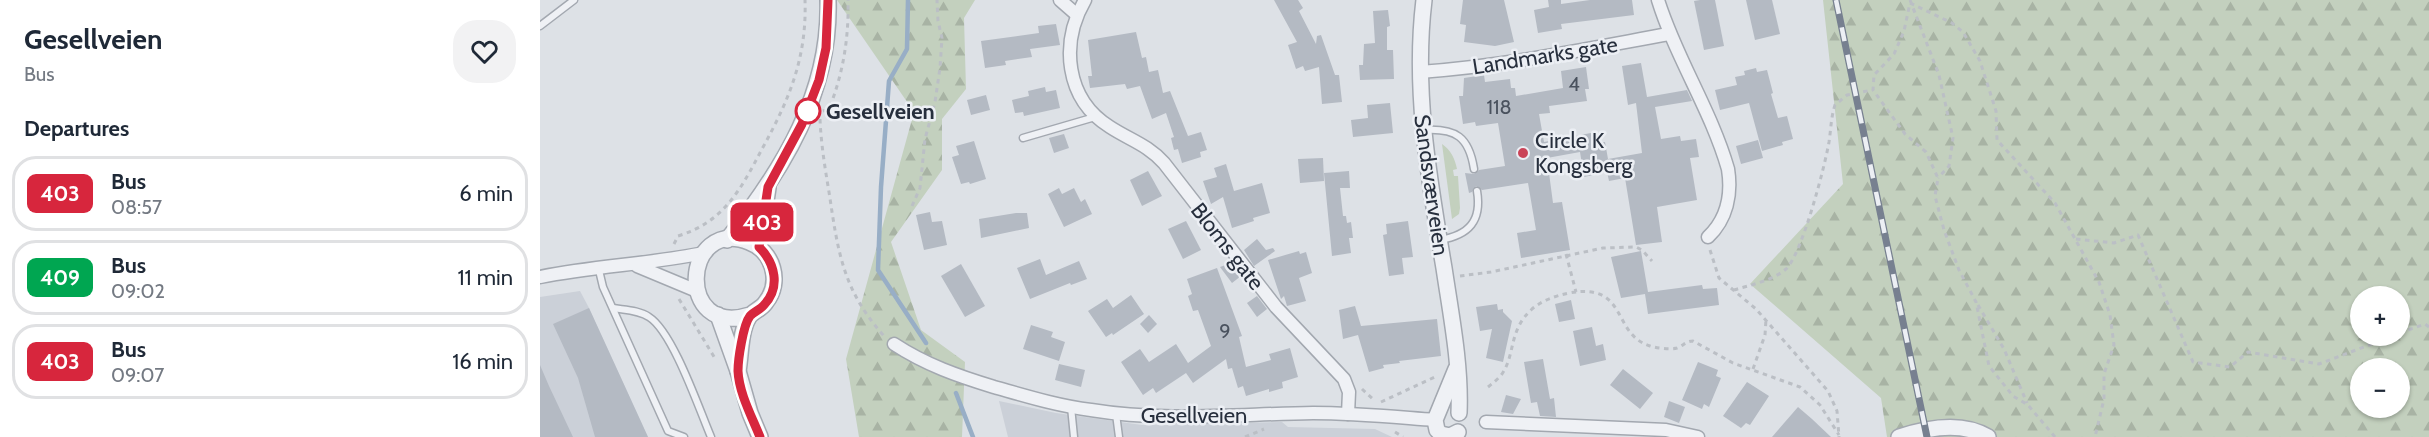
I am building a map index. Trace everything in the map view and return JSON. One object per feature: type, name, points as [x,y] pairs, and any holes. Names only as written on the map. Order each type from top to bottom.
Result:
[{"type":"street","points":[[728,240],[768,187],[802,124],[815,94],[826,48],[828,0]]},
{"type":"street","points":[[1060,0],[1077,14],[1085,0]]},
{"type":"street","name":"Sandsværveien","points":[[1424,0],[1420,72],[1423,130],[1454,335],[1455,372],[1460,389],[1459,413],[1462,423],[1458,435]]},
{"type":"street","points":[[1658,0],[1669,34],[1701,102],[1728,169],[1727,204],[1719,224],[1708,237]]},
{"type":"street","name":"Bloms gate","points":[[1077,14],[1069,41],[1074,83],[1080,96],[1096,117],[1111,128],[1144,144],[1157,156],[1276,308],[1340,375],[1347,386]]},
{"type":"street","name":"Landmarks gate","points":[[1420,72],[1505,63],[1669,34]]},
{"type":"street","points":[[759,247],[768,187]]},
{"type":"street","points":[[728,240],[744,240],[759,247],[772,264],[774,284],[766,303],[750,315],[734,319],[718,315],[707,308],[697,291],[696,270],[704,253],[711,246],[728,240]]},
{"type":"street","points":[[540,277],[598,266],[636,265],[704,253]]},
{"type":"street","points":[[636,265],[697,291]]},
{"type":"street","points":[[718,315],[738,370],[745,399],[760,437]]},
{"type":"street","points":[[738,370],[743,338],[750,315]]},
{"type":"street","name":"Gesellveien","points":[[894,344],[926,364],[948,373],[1028,397],[1116,414],[1185,416],[1348,414],[1439,426]]},
{"type":"street","name":"Sandsværveien","points":[[1439,426],[1455,372]]},
{"type":"street","points":[[1347,386],[1348,414]]},
{"type":"street","points":[[1458,435],[1450,436],[1439,426],[1452,409],[1459,413]]},
{"type":"street","points":[[1486,422],[1621,427],[1698,437]]},
{"type":"street","points":[[1899,437],[1934,429],[1958,428],[1974,430],[1988,437]]},
{"type":"lane","points":[[540,26],[574,0]]},
{"type":"lane","points":[[1023,138],[1096,117]]},
{"type":"lane","points":[[1423,130],[1446,131],[1461,138],[1468,146],[1474,170]]},
{"type":"lane","points":[[1439,240],[1453,238],[1472,226],[1477,214],[1477,191]]},
{"type":"lane","points":[[598,266],[603,287],[668,431],[684,437]]},
{"type":"lane","points":[[613,308],[638,312],[648,317],[662,331],[679,363],[711,437]]},
{"type":"lane","points":[[1071,407],[1074,437]]},
{"type":"lane","points":[[1116,414],[1119,437]]},
{"type":"path","points":[[673,250],[678,236],[693,232],[708,224],[736,194],[776,123],[789,97],[800,60],[805,0]]},
{"type":"path","points":[[848,0],[846,43],[838,84],[829,109],[821,111],[824,163],[844,273],[865,314],[885,338],[894,344]]},
{"type":"path","points":[[912,206],[920,188],[925,139],[935,102],[940,68],[942,38],[937,0]]},
{"type":"path","points":[[1910,2],[1904,31],[1893,54],[1874,75],[1873,90],[1905,134],[1926,152],[1938,178]]},
{"type":"path","points":[[1910,2],[1939,75],[1953,138],[1949,166],[1938,178],[1935,196],[1944,230],[1959,270],[2004,349],[2028,405],[2055,437]]},
{"type":"path","points":[[1910,2],[1952,23],[1963,32],[1980,61],[1996,111],[1997,140],[2055,203],[2099,282],[2110,315],[2114,345],[2104,374],[2104,399],[2096,437]]},
{"type":"path","points":[[1734,290],[1776,275],[1790,264],[1798,248],[1819,178],[1835,105],[1847,95],[1873,90]]},
{"type":"path","points":[[2076,239],[2114,243],[2138,234],[2193,362],[2230,368],[2248,352],[2319,364],[2367,346]]},
{"type":"path","points":[[1708,237],[1716,274],[1766,320],[1828,391],[1837,411],[1839,436]]},
{"type":"path","points":[[1459,276],[1502,270],[1566,254],[1603,248],[1636,248],[1642,250],[1653,261]]},
{"type":"path","points":[[1566,254],[1576,292]]},
{"type":"path","points":[[1488,387],[1500,377],[1519,324],[1531,310],[1556,296],[1576,292],[1599,293],[1609,299],[1632,333],[1650,346],[1674,349],[1693,341],[1733,363],[1790,381],[1806,391],[1820,405],[1839,436]]},
{"type":"path","points":[[673,294],[685,308],[718,363]]},
{"type":"path","points":[[1976,302],[1989,366],[2013,396],[2028,405]]},
{"type":"path","points":[[1753,369],[1765,335],[1766,320]]},
{"type":"path","points":[[2410,329],[2425,324],[2429,327]]},
{"type":"path","points":[[1347,386],[1359,386],[1378,406],[1432,377],[1455,372]]},
{"type":"shaded area","points":[[580,291],[648,437],[540,437],[540,297]]},
{"type":"shaded area","points":[[999,401],[1056,413],[1142,425],[1282,422],[1288,427],[1375,429],[1392,437],[1008,437]]},
{"type":"green space","points":[[837,0],[975,0],[964,18],[966,89],[942,119],[942,170],[891,242],[921,330],[965,362],[962,437],[859,437],[846,359],[914,112]]},
{"type":"green space","points":[[1823,0],[2429,0],[2429,437],[1887,437],[1881,398],[1750,284],[1843,184]]},
{"type":"green space","points":[[1442,144],[1452,155],[1457,169],[1453,170],[1454,176],[1458,176],[1460,208],[1459,214],[1452,219]]},
{"type":"building","points":[[1274,0],[1298,0],[1303,8],[1299,11],[1316,44],[1317,36],[1321,35],[1335,75],[1339,75],[1342,102],[1322,104],[1319,67],[1305,71],[1303,66],[1296,69],[1288,45],[1297,42]]},
{"type":"building","points":[[1463,0],[1504,0],[1514,42],[1495,46],[1464,42],[1466,25],[1460,24]]},
{"type":"building","points":[[1548,0],[1561,0],[1561,4],[1590,0],[1632,0],[1634,15],[1561,24],[1562,29],[1538,33],[1534,10],[1549,7]]},
{"type":"building","points":[[1715,0],[1724,46],[1704,50],[1694,1]]},
{"type":"building","points":[[1746,0],[1772,0],[1780,34],[1755,40]]},
{"type":"building","points":[[1388,10],[1390,26],[1387,27],[1387,50],[1393,50],[1394,79],[1360,80],[1359,65],[1363,65],[1364,44],[1375,43],[1373,11]]},
{"type":"building","points":[[1056,24],[1060,45],[1030,49],[1032,57],[1005,61],[1006,65],[985,68],[981,41],[1039,33],[1038,26]]},
{"type":"building","points":[[1136,32],[1142,58],[1146,57],[1149,72],[1158,70],[1163,93],[1170,91],[1188,136],[1201,132],[1207,150],[1200,152],[1201,157],[1182,163],[1178,149],[1174,150],[1171,138],[1174,137],[1166,113],[1152,119],[1140,86],[1127,89],[1125,84],[1090,88],[1088,76],[1092,76],[1088,40]]},
{"type":"building","points":[[1641,63],[1647,97],[1687,90],[1692,101],[1655,107],[1661,139],[1680,136],[1681,141],[1696,139],[1699,157],[1690,158],[1697,200],[1657,207],[1662,242],[1636,245],[1625,178],[1609,181],[1607,172],[1584,177],[1580,152],[1547,158],[1553,203],[1562,202],[1570,250],[1521,258],[1517,233],[1536,230],[1528,183],[1482,190],[1476,186],[1469,193],[1465,173],[1474,174],[1479,170],[1505,166],[1498,123],[1476,126],[1475,122],[1463,124],[1459,96],[1463,96],[1464,78],[1484,75],[1485,82],[1510,79],[1511,88],[1515,88],[1516,96],[1563,88],[1561,71],[1586,67],[1589,89],[1585,89],[1587,101],[1549,106],[1550,113],[1539,114],[1544,142],[1596,132],[1598,143],[1605,142],[1608,159],[1642,153],[1636,103],[1628,105],[1622,66]]},
{"type":"building","points":[[1756,68],[1757,72],[1767,70],[1778,118],[1787,116],[1793,139],[1782,142],[1783,145],[1762,151],[1749,103],[1720,110],[1715,90],[1737,85],[1735,77],[1745,75],[1744,71]]},
{"type":"building","points":[[1045,87],[1046,92],[1056,90],[1060,108],[1024,116],[1023,112],[1015,113],[1012,100],[1029,96],[1028,91]]},
{"type":"building","points":[[986,95],[990,110],[971,115],[967,100]]},
{"type":"building","points":[[1390,103],[1393,133],[1353,137],[1351,120],[1368,118],[1367,105]]},
{"type":"building","points":[[1064,134],[1069,148],[1054,153],[1049,138]]},
{"type":"building","points":[[1758,140],[1763,158],[1741,164],[1736,146]]},
{"type":"building","points":[[974,141],[986,179],[961,184],[952,157],[959,155],[956,146]]},
{"type":"building","points":[[1323,158],[1324,181],[1300,183],[1298,159]]},
{"type":"building","points":[[1226,164],[1234,191],[1262,183],[1270,213],[1232,228],[1223,197],[1211,204],[1203,181],[1217,177],[1214,168]]},
{"type":"building","points":[[1148,171],[1162,196],[1142,206],[1130,180]]},
{"type":"building","points":[[1349,171],[1350,188],[1340,188],[1343,216],[1346,216],[1347,223],[1351,222],[1353,238],[1349,238],[1351,253],[1332,256],[1324,173]]},
{"type":"building","points":[[1059,188],[1062,194],[1074,188],[1081,202],[1085,199],[1092,214],[1064,227],[1048,194]]},
{"type":"building","points":[[930,212],[932,222],[942,221],[947,245],[924,250],[916,215]]},
{"type":"building","points":[[1027,213],[1029,228],[981,238],[979,219]]},
{"type":"building","points":[[1186,221],[1201,250],[1183,259],[1168,229]]},
{"type":"building","points":[[1408,221],[1413,257],[1402,258],[1404,274],[1389,276],[1383,235],[1387,234],[1386,224]]},
{"type":"building","points":[[1257,239],[1266,250],[1273,248],[1275,251],[1254,266],[1244,250]]},
{"type":"building","points":[[1299,251],[1300,254],[1306,252],[1312,273],[1299,278],[1306,301],[1287,306],[1284,296],[1281,299],[1268,260]]},
{"type":"building","points":[[1641,251],[1648,292],[1702,285],[1703,289],[1717,288],[1719,305],[1648,314],[1645,294],[1621,298],[1611,257]]},
{"type":"building","points":[[1040,259],[1046,275],[1079,261],[1087,279],[1071,285],[1070,283],[1030,299],[1017,268]]},
{"type":"building","points":[[1231,263],[1241,276],[1232,283],[1220,267]]},
{"type":"building","points":[[961,264],[985,306],[965,317],[941,276]]},
{"type":"building","points":[[1217,268],[1242,336],[1239,337],[1246,367],[1271,360],[1269,354],[1290,348],[1298,377],[1282,382],[1283,388],[1269,392],[1269,389],[1246,396],[1243,386],[1238,388],[1232,368],[1228,369],[1226,359],[1193,383],[1186,373],[1156,393],[1153,388],[1143,395],[1121,362],[1140,349],[1149,362],[1176,344],[1188,363],[1211,346],[1198,310],[1193,311],[1188,296],[1192,294],[1187,279]]},
{"type":"building","points":[[1131,295],[1144,314],[1113,335],[1112,333],[1106,337],[1088,311],[1107,299],[1113,308]]},
{"type":"building","points":[[1257,296],[1267,309],[1257,317],[1247,303]]},
{"type":"building","points":[[1571,300],[1575,319],[1559,322],[1555,304]]},
{"type":"building","points":[[1497,304],[1498,310],[1503,309],[1512,321],[1503,362],[1486,358],[1492,329],[1480,331],[1476,307]]},
{"type":"building","points":[[1355,306],[1361,326],[1437,319],[1441,356],[1399,361],[1400,363],[1383,365],[1384,368],[1369,372],[1358,335],[1343,339],[1339,310]]},
{"type":"building","points":[[589,308],[648,437],[595,437],[578,378],[553,324]]},
{"type":"building","points":[[1149,315],[1157,324],[1148,333],[1140,324]]},
{"type":"building","points":[[1031,325],[1053,332],[1051,337],[1065,342],[1059,361],[1023,349]]},
{"type":"building","points":[[1592,327],[1596,346],[1603,344],[1606,360],[1580,366],[1573,331]]},
{"type":"building","points":[[1543,359],[1550,399],[1554,398],[1556,417],[1540,416],[1537,402],[1531,403],[1524,362]]},
{"type":"building","points":[[1698,362],[1718,370],[1716,376],[1721,378],[1709,407],[1704,404],[1702,409],[1682,400]]},
{"type":"building","points":[[1059,364],[1085,370],[1081,387],[1055,380]]},
{"type":"building","points":[[540,365],[549,386],[573,437],[540,437]]},
{"type":"building","points":[[1623,369],[1653,393],[1640,409],[1610,385]]},
{"type":"building","points":[[1747,382],[1769,396],[1750,425],[1746,423],[1741,428],[1723,416]]},
{"type":"building","points":[[1506,395],[1521,399],[1513,414],[1501,412]]},
{"type":"building","points":[[1669,401],[1685,407],[1679,423],[1664,417]]},
{"type":"building","points":[[1798,407],[1812,419],[1831,437],[1772,437]]},
{"type":"waterway","points":[[908,0],[907,49],[889,81],[881,187],[878,270],[926,343]]},
{"type":"waterway","points":[[956,393],[973,437]]},
{"type":"railway","points":[[1836,0],[1927,437]]},
{"type":"bus line","name":"403","points":[[760,437],[750,413],[738,370],[750,315],[766,303],[774,284],[772,264],[759,247],[768,187],[802,124],[815,94],[826,48],[828,0]]},
{"type":"place","name":"Gesellveien","points":[[808,111]]},
{"type":"place","name":"Circle K Kongsberg","points":[[1523,153]]}]
